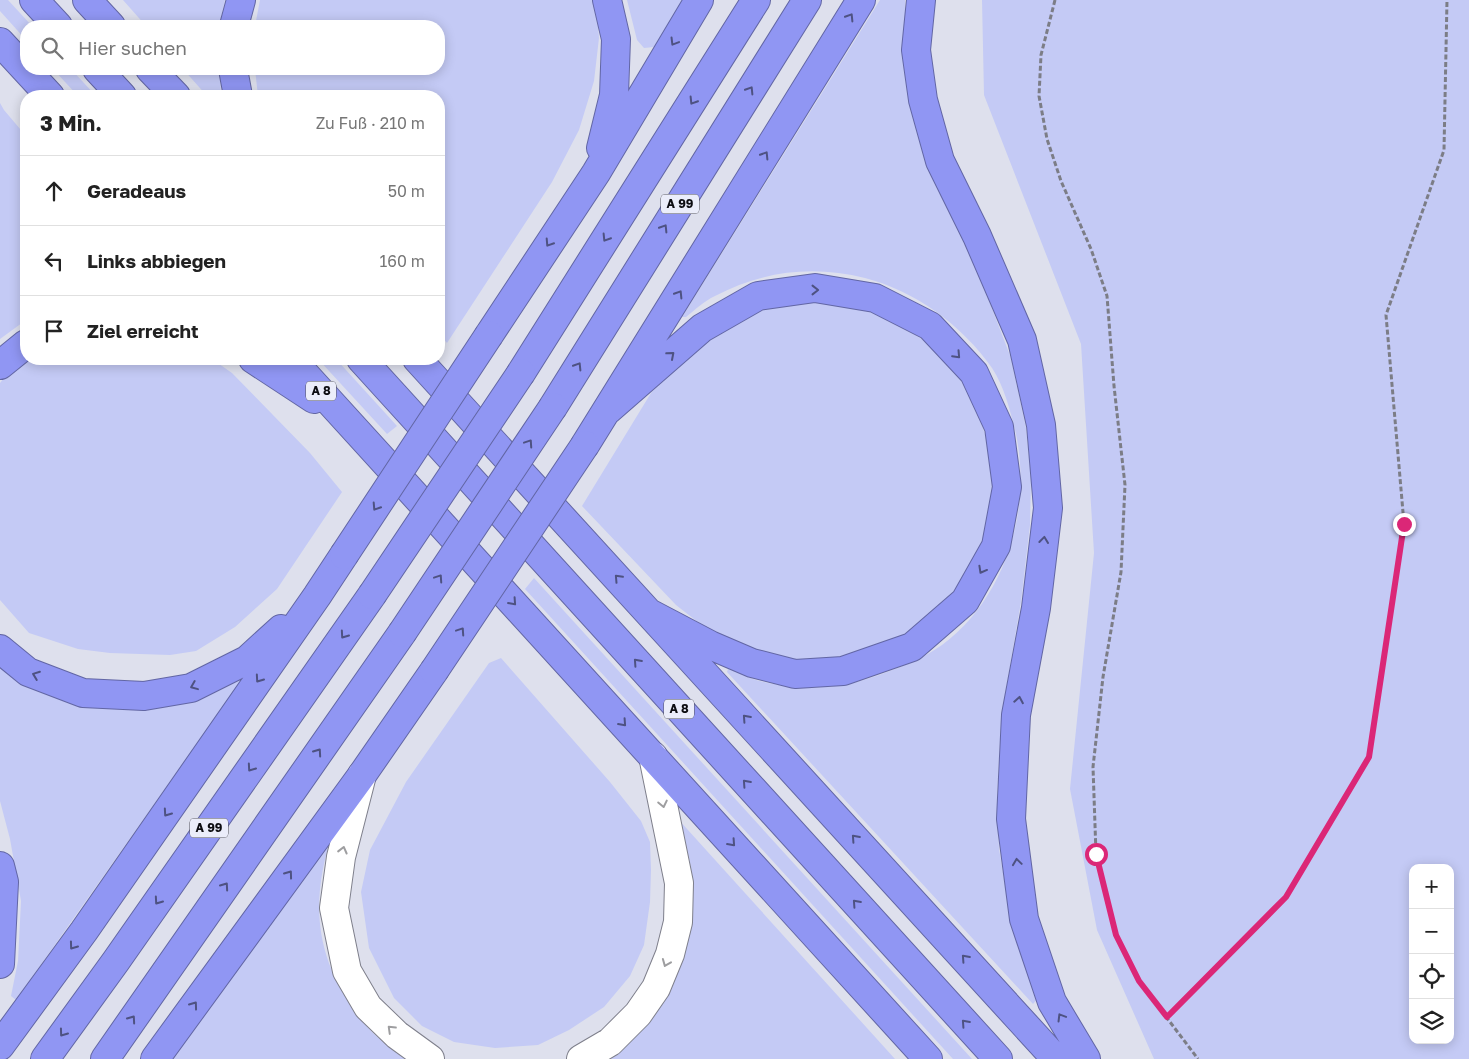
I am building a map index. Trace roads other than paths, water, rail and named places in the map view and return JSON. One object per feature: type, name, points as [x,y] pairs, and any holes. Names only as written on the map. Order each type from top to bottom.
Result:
[{"type":"highway","points":[[34,0],[52,20]]},
{"type":"highway","points":[[87,0],[105,20]]},
{"type":"highway","points":[[236,20],[241,0]]},
{"type":"highway","points":[[596,173],[614,96],[616,38],[607,0]]},
{"type":"highway","points":[[0,1046],[84,931],[317,596],[596,173],[699,0]]},
{"type":"highway","name":"A 99","points":[[45,1059],[122,953],[372,595],[521,373],[756,0]]},
{"type":"highway","name":"A 99","points":[[104,1059],[402,632],[553,407],[806,0]]},
{"type":"highway","points":[[155,1059],[434,672],[608,410],[861,0]]},
{"type":"highway","points":[[921,0],[916,50],[923,100],[940,161],[977,236],[1022,340],[1041,424],[1048,508],[1036,608],[1016,715],[1011,819],[1024,919],[1052,1002],[1086,1059]]},
{"type":"highway","points":[[0,42],[20,64]]},
{"type":"highway","points":[[31,75],[44,90]]},
{"type":"highway","points":[[103,75],[116,90]]},
{"type":"highway","points":[[156,75],[170,90]]},
{"type":"highway","points":[[234,75],[237,90]]},
{"type":"highway","points":[[608,410],[702,328],[758,296],[815,288],[875,298],[930,326],[974,373],[999,427],[1007,488],[996,546],[965,601],[912,647],[844,672],[795,674],[752,664],[710,645],[651,614]]},
{"type":"highway","points":[[0,365],[20,349]]},
{"type":"highway","points":[[261,365],[351,424]]},
{"type":"highway","name":"A 8","points":[[297,365],[928,1059]]},
{"type":"highway","name":"A 8","points":[[366,365],[998,1059]]},
{"type":"highway","points":[[423,365],[1056,1059]]},
{"type":"highway","points":[[0,649],[28,672],[83,693],[144,696],[182,690],[191,688],[247,660],[317,596]]},
{"type":"highway","points":[[0,866],[4,882],[0,964]]},
{"type":"lane","points":[[581,1059],[610,1042],[638,1014],[656,988],[670,954],[678,922],[679,883],[653,756]]},
{"type":"lane","points":[[362,774],[341,857],[334,908],[347,971],[368,1007],[398,1035],[430,1059]]}]
